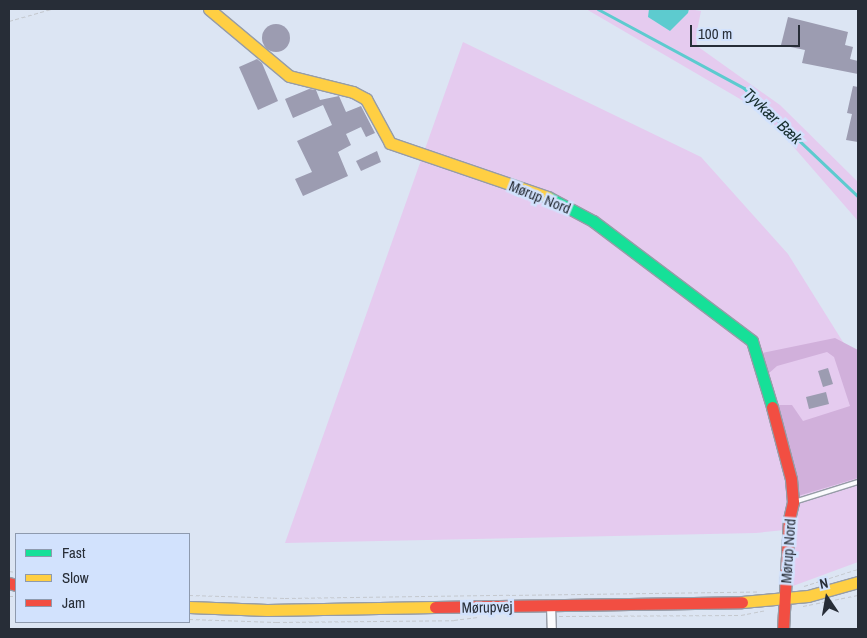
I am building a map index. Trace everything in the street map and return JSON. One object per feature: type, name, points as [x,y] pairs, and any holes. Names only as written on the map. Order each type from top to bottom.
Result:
[{"type":"street","name":"Mørup Nord","points":[[209,9],[290,76],[353,92],[366,99],[390,143],[559,201],[593,221],[741,330],[758,353],[791,479],[793,502],[789,520],[784,603]]},
{"type":"street","name":"Mørupvej","points":[[190,607],[277,610],[551,611],[784,603],[858,582]]},
{"type":"street","points":[[783,629],[784,603]]},
{"type":"street","points":[[551,611],[552,629]]},
{"type":"lane","name":"Mørup Nord","points":[[793,502],[858,482]]},
{"type":"path","points":[[9,21],[51,9]]},
{"type":"path","points":[[802,588],[858,569]]},
{"type":"path","points":[[190,595],[285,598],[763,591]]},
{"type":"path","points":[[784,603],[824,604],[858,595]]},
{"type":"path","points":[[551,611],[741,615],[769,610]]},
{"type":"path","points":[[190,619],[286,622],[454,620],[484,616]]},
{"type":"shaded area","points":[[586,9],[649,9],[688,13],[689,9],[701,11],[696,36],[697,46],[780,105],[858,182],[858,221],[764,113]]},
{"type":"shaded area","points":[[463,42],[701,157],[788,254],[858,366],[858,562],[793,586],[794,529],[756,533],[285,543]]},
{"type":"shaded area","points":[[835,338],[858,350],[858,478],[798,496],[775,405],[792,405],[803,421],[850,406],[834,357],[827,352],[777,366],[768,374],[762,353]]},
{"type":"water","points":[[649,9],[689,9],[688,13],[670,31],[648,17]]},
{"type":"building","points":[[788,17],[848,32],[845,45],[853,47],[850,59],[858,61],[858,74],[802,63],[805,50],[781,45]]},
{"type":"building","points":[[276,24],[286,28],[290,38],[286,48],[276,52],[266,48],[262,38],[266,28]]},
{"type":"building","points":[[257,59],[262,63],[278,101],[258,110],[239,67]]},
{"type":"building","points":[[853,86],[858,87],[858,142],[846,140],[852,114],[847,113]]},
{"type":"building","points":[[309,89],[316,90],[320,100],[339,96],[346,112],[361,106],[375,133],[366,137],[361,127],[346,134],[351,145],[338,152],[348,176],[303,196],[295,179],[312,172],[297,141],[332,125],[323,105],[293,118],[285,99]]},
{"type":"building","points":[[377,151],[381,162],[361,171],[356,161]]},
{"type":"building","points":[[828,368],[833,384],[823,387],[818,371]]},
{"type":"building","points":[[826,392],[829,404],[809,409],[806,397]]},
{"type":"waterway","name":"Tyvkær Bæk","points":[[598,9],[744,88],[858,196]]},
{"type":"traffic: fast","points":[[548,197],[593,221],[752,341],[772,407]]},
{"type":"traffic: slow","points":[[209,9],[289,76],[353,92],[366,99],[390,143],[548,197]]},
{"type":"traffic: slow","points":[[742,602],[808,596],[858,582]]},
{"type":"traffic: slow","points":[[190,607],[267,610],[435,607]]},
{"type":"traffic: jam","points":[[772,407],[791,479],[793,502],[789,519],[783,629]]},
{"type":"traffic: jam","points":[[9,583],[15,585]]},
{"type":"traffic: jam","points":[[435,607],[742,602]]}]
